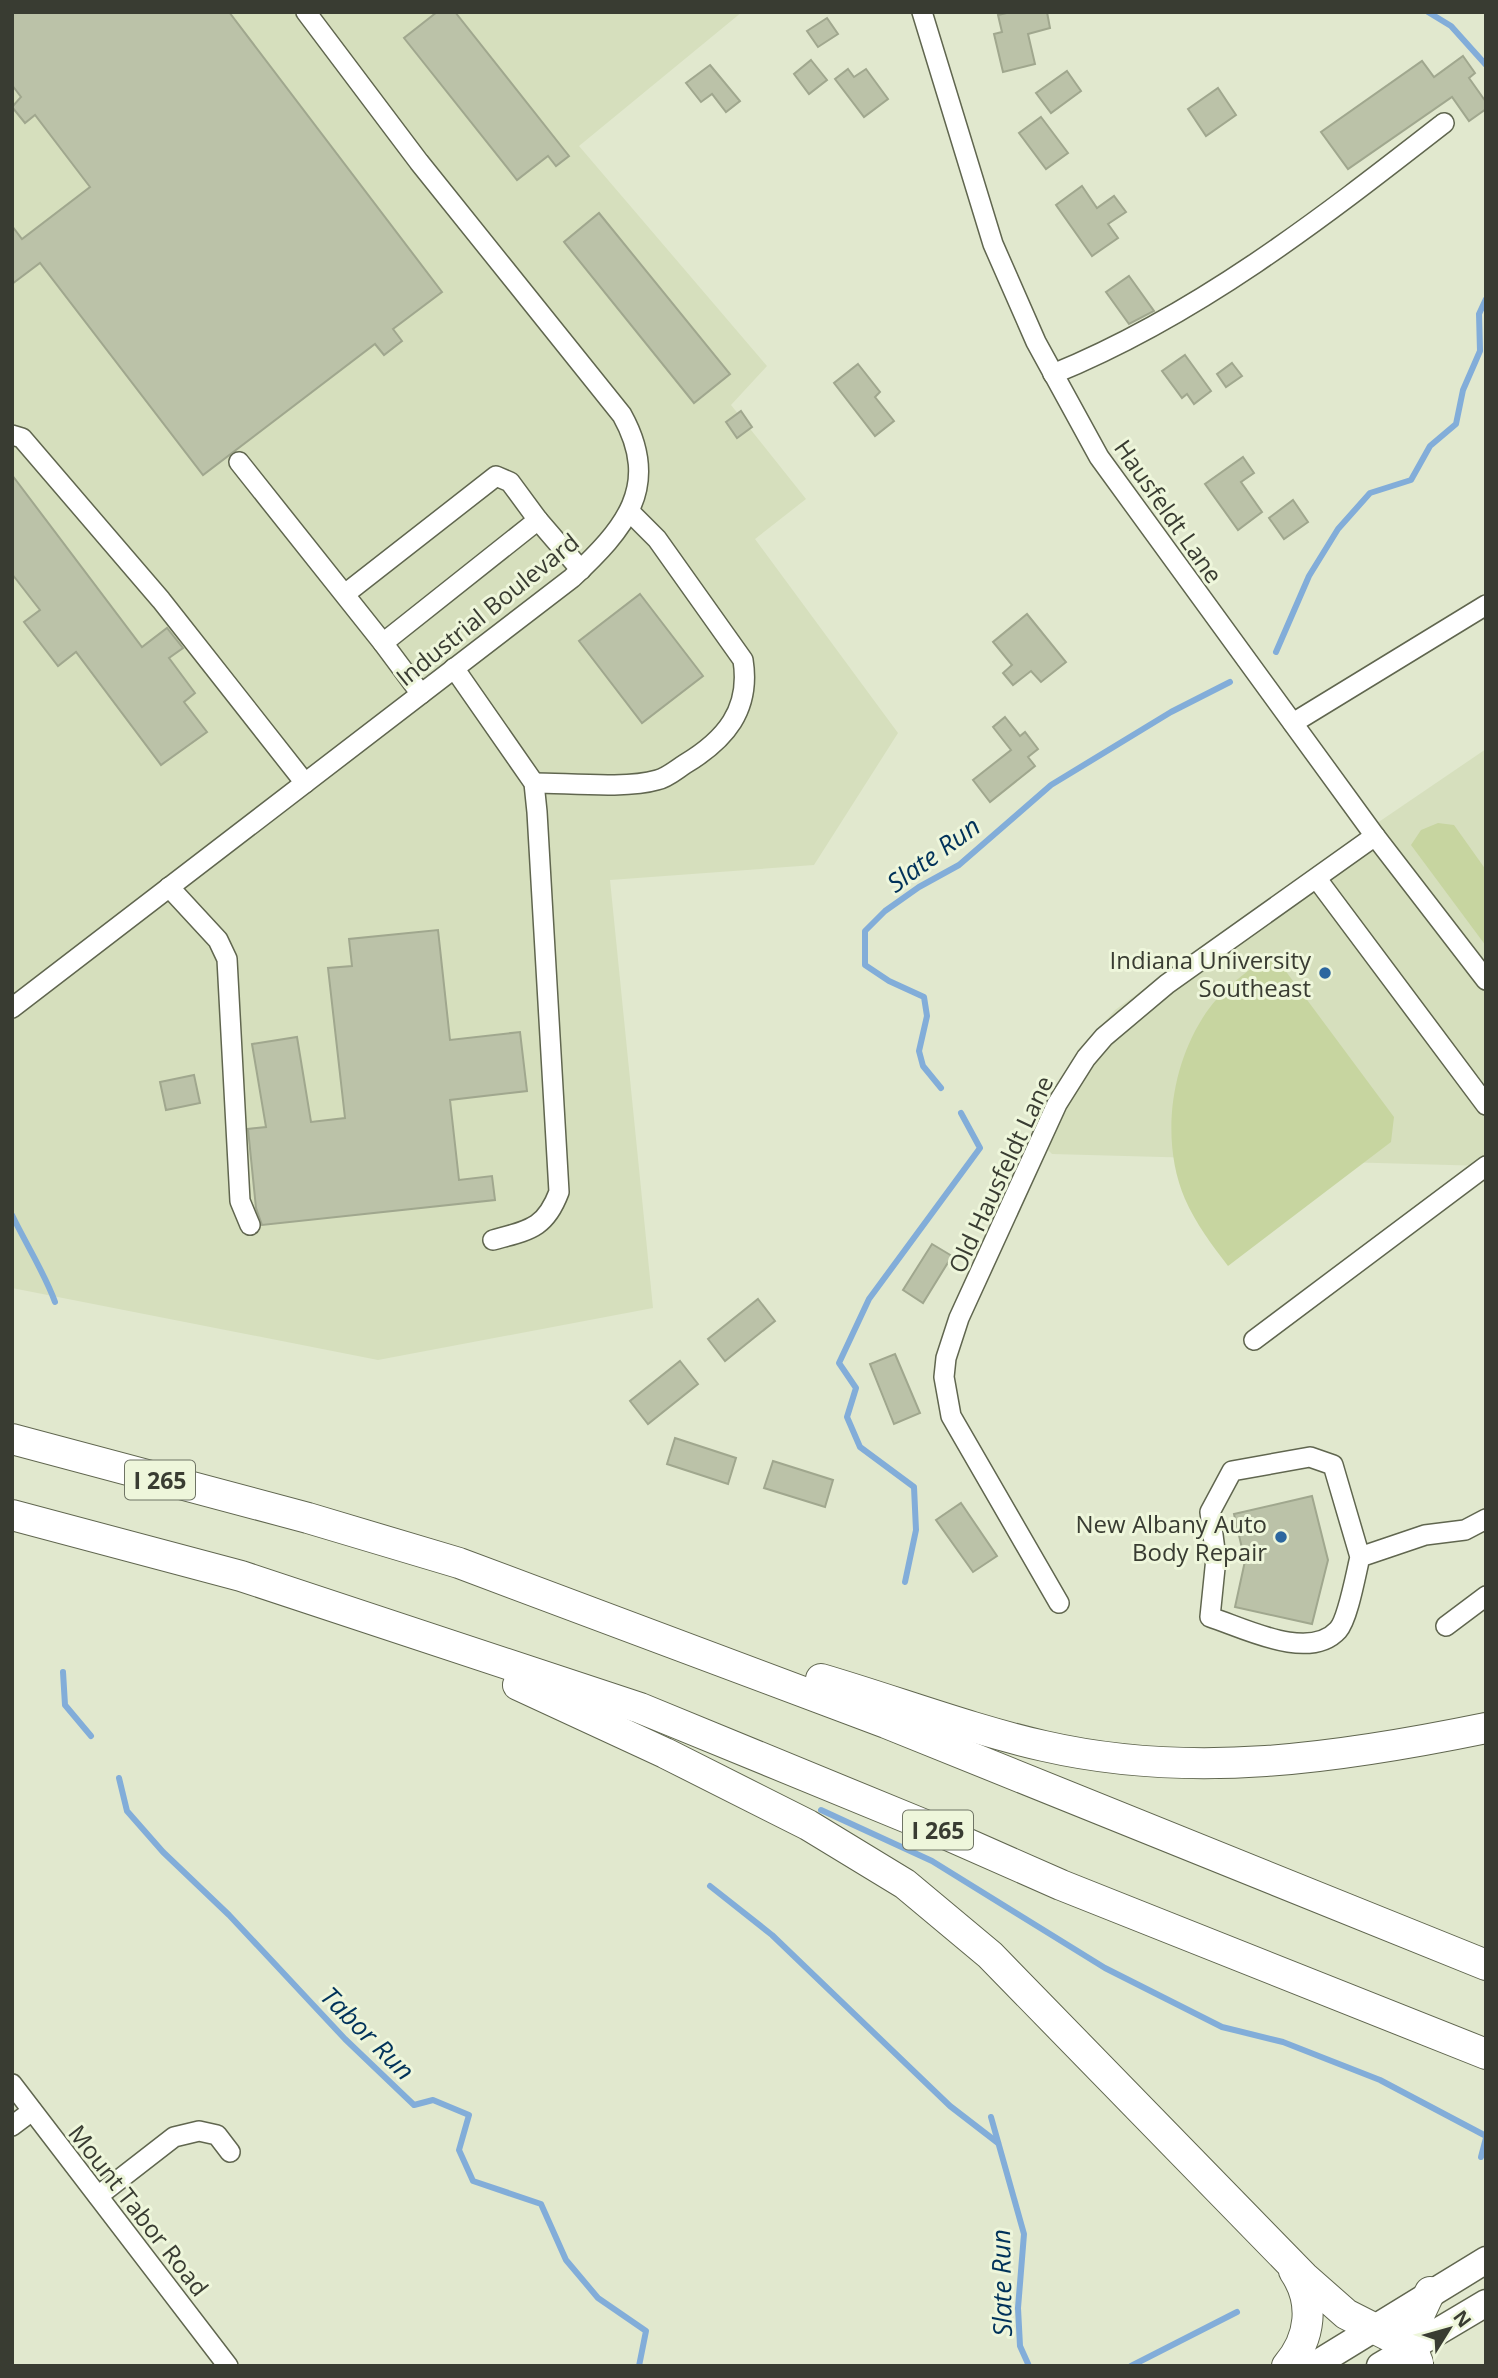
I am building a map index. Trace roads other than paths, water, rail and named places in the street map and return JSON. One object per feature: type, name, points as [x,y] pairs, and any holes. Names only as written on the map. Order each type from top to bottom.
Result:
[{"type":"highway","name":"I 265","points":[[12,1439],[308,1518],[459,1563],[887,1723],[1486,1965]]},
{"type":"highway","name":"I 265","points":[[12,1515],[241,1576],[640,1708],[925,1825],[1061,1885],[1486,2054]]},
{"type":"highway","points":[[600,1614],[861,1691],[985,1731],[1046,1747],[1110,1757],[1186,1763],[1300,1760],[1363,1752],[1486,1728]]},
{"type":"highway","points":[[385,1623],[701,1771],[818,1830],[905,1884],[990,1955],[1278,2252],[1346,2314],[1415,2357]]},
{"type":"highway","points":[[1278,2252],[1296,2274],[1306,2294],[1309,2313],[1308,2328],[1296,2355],[1287,2366]]},
{"type":"highway","points":[[1415,2357],[1414,2328],[1430,2292]]},
{"type":"main road","points":[[1313,2366],[1486,2260]]},
{"type":"main road","points":[[1380,2366],[1415,2357],[1486,2303]]},
{"type":"street","name":"Hausfeldt Lane","points":[[922,12],[993,244],[1053,374],[1099,457],[1375,836],[1486,980]]},
{"type":"street","name":"Industrial Boulevard","points":[[12,1008],[581,570],[625,522],[630,512],[639,481],[639,458],[634,436],[622,415],[427,172],[309,13]]},
{"type":"street","points":[[1053,374],[1131,340],[1228,281],[1322,217],[1444,123]]},
{"type":"street","points":[[12,435],[22,438],[161,600],[305,783]]},
{"type":"street","points":[[239,462],[421,694]]},
{"type":"street","points":[[345,594],[496,476],[510,482],[581,570]]},
{"type":"street","points":[[534,783],[658,780],[716,745],[732,723],[743,698],[746,677],[743,660],[657,539],[630,512]]},
{"type":"street","points":[[383,643],[538,520]]},
{"type":"street","points":[[1293,723],[1486,605]]},
{"type":"street","points":[[454,668],[534,783],[559,1192],[553,1209],[537,1227],[493,1240]]},
{"type":"street","name":"Old Hausfeldt Lane","points":[[1059,1603],[951,1416],[945,1397],[944,1377],[946,1358],[959,1318],[1057,1104],[1086,1058],[1145,1000],[1375,836]]},
{"type":"street","points":[[1317,879],[1486,1105]]},
{"type":"street","points":[[169,887],[218,940],[227,959],[240,1201],[250,1226]]},
{"type":"street","points":[[1254,1340],[1486,1166]]},
{"type":"street","points":[[1310,1457],[1333,1465],[1360,1557],[1339,1629],[1318,1644],[1294,1644],[1210,1617],[1216,1559],[1210,1512],[1232,1471],[1310,1457]]},
{"type":"street","points":[[1360,1557],[1425,1535],[1465,1530],[1486,1519]]},
{"type":"street","points":[[1446,1626],[1486,1596]]},
{"type":"street","name":"Mount Tabor Road","points":[[12,2084],[228,2366]]},
{"type":"street","points":[[12,2126],[32,2111]]},
{"type":"street","points":[[97,2196],[174,2137],[188,2132],[217,2135],[230,2152]]},
{"type":"waterway","points":[[1428,12],[1451,26],[1486,65]]},
{"type":"waterway","name":"Slate Run","points":[[1276,652],[1309,576],[1338,529],[1370,493],[1411,480],[1430,446],[1456,424],[1463,390],[1480,351],[1479,314],[1486,299]]},
{"type":"waterway","name":"Slate Run","points":[[941,1088],[923,1066],[919,1051],[927,1016],[924,997],[889,981],[865,965],[865,931],[885,911],[919,887],[959,865],[1051,785],[1171,712],[1230,682]]},
{"type":"waterway","name":"Slate Run","points":[[905,1582],[916,1530],[914,1487],[860,1447],[847,1417],[856,1388],[839,1363],[869,1299],[980,1148],[961,1113]]},
{"type":"waterway","name":"Tabor Run","points":[[12,1215],[55,1302]]},
{"type":"waterway","name":"Tabor Run","points":[[63,1672],[65,1705],[91,1736]]},
{"type":"waterway","name":"Tabor Run","points":[[119,1778],[127,1811],[163,1852],[229,1915],[345,2039],[414,2105],[433,2100],[469,2115],[459,2150],[473,2181],[541,2204],[566,2260],[598,2298],[646,2331],[639,2366]]},
{"type":"waterway","points":[[821,1810],[932,1861],[1105,1968],[1222,2027],[1283,2042],[1380,2080],[1486,2136]]},
{"type":"waterway","points":[[710,1886],[772,1935],[950,2106],[998,2143]]},
{"type":"waterway","name":"Slate Run","points":[[991,2117],[1024,2234],[1018,2308],[1020,2346],[1029,2366]]},
{"type":"waterway","points":[[1481,2157],[1486,2138]]},
{"type":"waterway","points":[[1131,2366],[1237,2312]]},
{"type":"place","name":"Indiana University Southeast","points":[[1325,973]]},
{"type":"place","name":"New Albany Auto Body Repair","points":[[1281,1537]]}]
